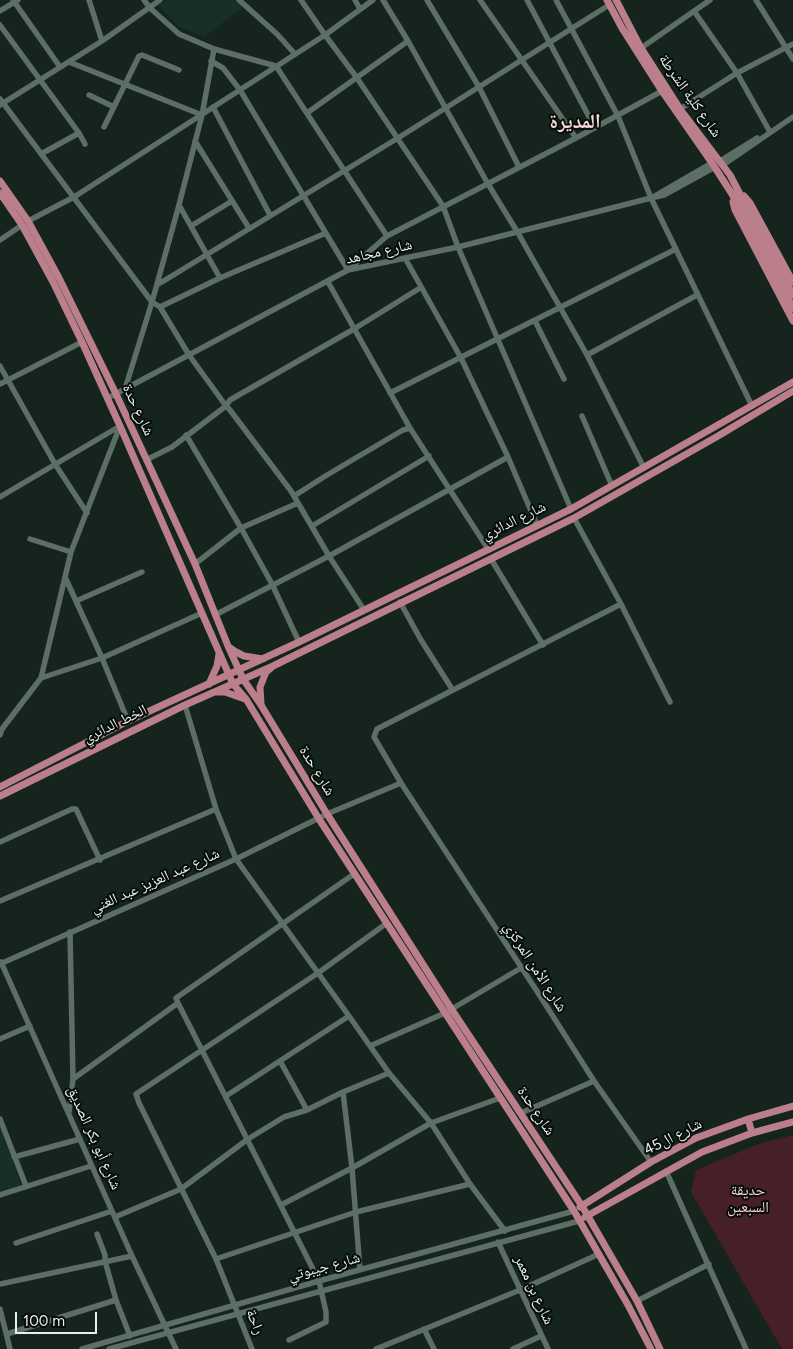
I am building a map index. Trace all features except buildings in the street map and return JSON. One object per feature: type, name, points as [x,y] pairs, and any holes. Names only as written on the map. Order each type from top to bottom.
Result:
[{"type":"main road","name":"شارع كلية الشرطة","points":[[616,0],[641,48],[745,205],[793,295]]},
{"type":"main road","name":"شارع كلية الشرطة","points":[[608,2],[622,28],[662,91],[717,164]]},
{"type":"main road","name":"شارع حدة","points":[[0,181],[59,278],[116,394],[195,564],[228,646],[244,679],[500,1098],[579,1220],[651,1349]]},
{"type":"main road","points":[[735,192],[750,203],[793,282]]},
{"type":"main road","points":[[735,192],[793,308]]},
{"type":"main road","points":[[735,192],[735,210],[793,321]]},
{"type":"main road","name":"شارع حدة","points":[[0,193],[25,223],[82,342],[233,684],[246,699],[354,874],[448,1012],[521,1113],[588,1215],[637,1301],[660,1349]]},
{"type":"main road","name":"شارع الدائري","points":[[239,670],[571,509],[793,382]]},
{"type":"main road","name":"شارع الدائري","points":[[244,679],[574,518],[709,442],[793,391]]},
{"type":"main road","points":[[715,426],[712,430],[713,434],[718,436]]},
{"type":"main road","points":[[706,432],[712,436],[709,442]]},
{"type":"main road","points":[[571,509],[574,518]]},
{"type":"main road","points":[[228,646],[240,654],[263,658]]},
{"type":"main road","points":[[208,684],[217,666],[219,651]]},
{"type":"main road","points":[[261,705],[260,687],[266,672],[273,666]]},
{"type":"main road","name":"الخط الدائري","points":[[0,787],[128,721],[239,670]]},
{"type":"main road","name":"الخط الدائري","points":[[0,796],[185,705],[244,679]]},
{"type":"main road","points":[[216,692],[225,692],[246,699]]},
{"type":"main road","name":"شارع ال45","points":[[574,1212],[651,1162],[696,1138],[748,1119],[793,1106]]},
{"type":"main road","points":[[748,1119],[752,1133]]},
{"type":"main road","name":"شارع ال45","points":[[579,1220],[702,1152],[752,1133],[793,1122]]},
{"type":"street","points":[[89,0],[102,40]]},
{"type":"street","points":[[144,0],[150,8],[180,34],[214,49],[276,66],[387,236]]},
{"type":"street","points":[[160,0],[69,62],[1,103],[152,302],[160,307],[189,355],[294,496],[329,556],[364,610]]},
{"type":"street","points":[[239,0],[277,34],[295,54]]},
{"type":"street","points":[[301,0],[357,78],[443,206],[458,247],[571,509]]},
{"type":"street","points":[[355,0],[360,9]]},
{"type":"street","points":[[0,240],[25,223],[74,197],[325,35],[373,0]]},
{"type":"street","points":[[383,0],[587,355],[644,468]]},
{"type":"street","points":[[427,0],[479,87],[519,167]]},
{"type":"street","points":[[480,0],[576,138]]},
{"type":"street","points":[[527,0],[595,128]]},
{"type":"street","points":[[556,0],[618,116],[651,198],[752,406]]},
{"type":"street","points":[[641,48],[710,0]]},
{"type":"street","points":[[756,0],[793,59]]},
{"type":"street","points":[[0,11],[15,1],[60,67]]},
{"type":"street","points":[[157,285],[398,138],[522,60],[608,2]]},
{"type":"street","points":[[694,11],[737,73],[770,132]]},
{"type":"street","points":[[0,25],[79,133],[85,144]]},
{"type":"street","points":[[307,113],[408,41]]},
{"type":"street","points":[[680,109],[737,73],[793,44]]},
{"type":"street","points":[[125,390],[157,285],[195,141],[214,49]]},
{"type":"street","points":[[104,127],[139,56],[142,55],[179,70]]},
{"type":"street","points":[[211,60],[223,68],[240,90],[348,270],[387,236],[618,116],[662,91]]},
{"type":"street","points":[[69,62],[202,114]]},
{"type":"street","points":[[88,95],[114,107]]},
{"type":"street","points":[[213,107],[270,215]]},
{"type":"street","name":"شارع مجاهد","points":[[108,398],[348,270],[458,247],[651,198],[661,191],[717,164],[766,136],[793,117]]},
{"type":"street","points":[[41,154],[79,133]]},
{"type":"street","points":[[195,141],[249,228]]},
{"type":"street","points":[[191,226],[232,201]]},
{"type":"street","points":[[178,205],[220,278]]},
{"type":"street","points":[[160,307],[220,278],[326,233]]},
{"type":"street","points":[[390,393],[676,249]]},
{"type":"street","points":[[405,258],[420,288],[461,358],[508,457],[537,524]]},
{"type":"street","points":[[328,282],[410,428],[488,549]]},
{"type":"street","points":[[146,460],[172,447],[226,406],[230,400],[354,329],[420,288]]},
{"type":"street","points":[[587,355],[697,295]]},
{"type":"street","points":[[535,320],[564,379]]},
{"type":"street","points":[[0,384],[82,342]]},
{"type":"street","points":[[0,366],[55,464],[87,514]]},
{"type":"street","points":[[582,416],[612,486]]},
{"type":"street","points":[[0,497],[120,426]]},
{"type":"street","points":[[0,735],[2,729],[41,678],[71,552],[120,426]]},
{"type":"street","points":[[294,496],[335,470],[410,428]]},
{"type":"street","points":[[186,436],[272,584],[299,642]]},
{"type":"street","points":[[312,526],[429,456]]},
{"type":"street","points":[[215,615],[329,556],[508,457]]},
{"type":"street","points":[[195,564],[241,528],[298,503]]},
{"type":"street","points":[[574,518],[621,604],[670,702]]},
{"type":"street","points":[[30,539],[71,552]]},
{"type":"street","points":[[491,559],[543,645]]},
{"type":"street","points":[[76,601],[142,572]]},
{"type":"street","points":[[65,577],[128,721]]},
{"type":"street","points":[[400,602],[452,690],[621,604]]},
{"type":"street","points":[[41,678],[102,658],[202,613]]},
{"type":"street","name":"شارع الأمن المركزي","points":[[452,690],[377,730],[374,737],[401,783],[594,1081],[651,1162]]},
{"type":"street","points":[[185,705],[216,809],[236,858],[350,1016],[388,1073],[431,1123],[470,1184],[505,1231]]},
{"type":"street","name":"شارع عبد العزيز عبد الغني","points":[[1,962],[236,858],[327,814],[401,783]]},
{"type":"street","points":[[0,842],[72,808],[76,809],[100,860]]},
{"type":"street","points":[[0,901],[216,809]]},
{"type":"street","points":[[289,1340],[326,1322],[323,1292],[176,998],[354,874]]},
{"type":"street","points":[[203,1050],[269,1004],[318,973],[387,923]]},
{"type":"street","points":[[68,1112],[73,1079],[70,932]]},
{"type":"street","name":"شارع أبو بكر الصديق","points":[[1,962],[91,1166],[176,1349]]},
{"type":"street","points":[[370,1046],[448,1012],[521,968]]},
{"type":"street","points":[[73,1079],[178,1003]]},
{"type":"street","points":[[226,1096],[350,1016]]},
{"type":"street","points":[[0,1039],[30,1026]]},
{"type":"street","name":"راحة","points":[[203,1050],[136,1094],[138,1103],[216,1259],[252,1349]]},
{"type":"street","points":[[280,1061],[307,1110]]},
{"type":"street","points":[[16,1243],[114,1214],[181,1189],[248,1139],[284,1117],[307,1110],[388,1073]]},
{"type":"street","points":[[521,1113],[594,1081]]},
{"type":"street","points":[[343,1092],[352,1168],[360,1270]]},
{"type":"street","points":[[281,1205],[352,1168],[431,1123],[500,1098]]},
{"type":"street","points":[[0,1119],[26,1186]]},
{"type":"street","points":[[14,1157],[80,1139]]},
{"type":"street","points":[[0,1195],[91,1166]]},
{"type":"street","points":[[666,1171],[746,1349]]},
{"type":"street","points":[[216,1259],[356,1212],[470,1184]]},
{"type":"street","name":"شارع جيبوتي","points":[[82,1349],[235,1304],[574,1212]]},
{"type":"street","name":"شارع جيبوتي","points":[[110,1349],[133,1346],[169,1333],[239,1313],[323,1292],[579,1220]]},
{"type":"street","points":[[97,1234],[105,1255],[116,1300],[130,1336]]},
{"type":"street","name":"شارع بن معمر","points":[[498,1242],[548,1349]]},
{"type":"street","points":[[376,1349],[520,1290],[599,1254]]},
{"type":"street","points":[[0,1284],[132,1256]]},
{"type":"street","points":[[637,1301],[709,1264]]},
{"type":"street","points":[[4,1332],[116,1300]]},
{"type":"street","points":[[0,1309],[4,1332],[10,1349]]},
{"type":"street","points":[[424,1329],[434,1349]]},
{"type":"street","points":[[513,1349],[542,1336]]},
{"type":"shaded area","points":[[166,0],[236,0],[243,7],[204,37],[178,26],[159,6]]},
{"type":"shaded area","points":[[0,1126],[21,1185],[0,1192]]},
{"type":"green space","name":"حديقة السبعين","points":[[793,1135],[793,1349],[782,1349],[691,1192],[696,1170],[761,1143]]},
{"type":"district","name":"المديرة","points":[[575,122]]}]
